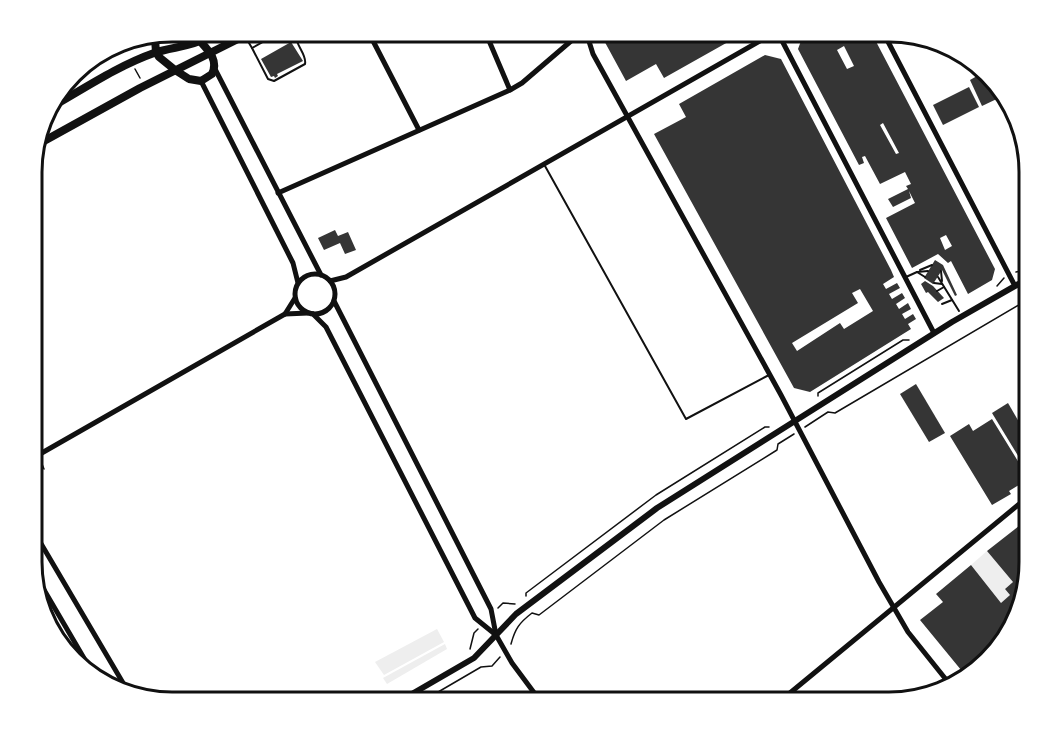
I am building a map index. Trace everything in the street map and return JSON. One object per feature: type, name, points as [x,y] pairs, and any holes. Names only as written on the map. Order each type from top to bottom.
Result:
[{"type":"main road","points":[[64,100],[131,63],[156,52],[184,47],[195,42]]},
{"type":"main road","points":[[155,43],[156,52],[166,63],[189,79],[201,81],[210,76],[215,69],[212,54],[204,42]]},
{"type":"main road","points":[[46,140],[175,70],[233,42]]},
{"type":"street","points":[[374,42],[419,130]]},
{"type":"street","points":[[490,42],[510,90]]},
{"type":"street","points":[[278,193],[510,90],[522,83],[570,42]]},
{"type":"street","points":[[589,42],[593,54],[795,420],[894,608],[908,632],[946,679]]},
{"type":"street","points":[[330,281],[346,277],[760,42]]},
{"type":"street","points":[[781,42],[934,333]]},
{"type":"street","points":[[888,42],[1015,286]]},
{"type":"street","points":[[215,69],[321,275]]},
{"type":"street","points":[[201,81],[293,263],[298,283],[295,298],[285,314]]},
{"type":"street","points":[[298,283],[311,274],[321,275],[330,281],[334,290],[334,301],[491,609],[496,635],[512,663],[534,692]]},
{"type":"street","points":[[415,692],[474,658],[516,614],[657,508],[934,333],[1019,284]]},
{"type":"street","points":[[295,298],[299,307],[326,327],[475,618],[496,635]]},
{"type":"street","points":[[42,453],[285,314],[310,313],[328,309],[334,301]]},
{"type":"street","points":[[791,692],[1019,504]]},
{"type":"street","points":[[42,545],[122,682]]},
{"type":"street","points":[[45,590],[84,658]]},
{"type":"lane","points":[[248,42],[268,79],[274,81],[305,64],[306,59],[297,42]]},
{"type":"lane","points":[[252,48],[263,42]]},
{"type":"lane","points":[[544,164],[686,419],[770,375]]},
{"type":"lane","points":[[906,277],[932,266]]},
{"type":"lane","points":[[917,272],[928,271]]},
{"type":"lane","points":[[917,272],[925,277]]},
{"type":"lane","points":[[943,286],[938,277],[959,310]]},
{"type":"lane","points":[[937,291],[943,286]]},
{"type":"lane","points":[[942,296],[947,293]]},
{"type":"lane","points":[[942,304],[952,300]]},
{"type":"path","points":[[134,68],[141,81]]},
{"type":"path","points":[[438,692],[484,666],[492,666],[512,642],[514,630],[521,621],[532,613],[539,615],[664,520],[777,450],[778,444],[828,412],[835,414],[1019,305]]},
{"type":"path","points":[[42,465],[44,470]]},
{"type":"shaded area","points":[[987,551],[1013,582],[1005,589],[1010,595],[1001,603],[971,565]]},
{"type":"shaded area","points":[[437,629],[444,642],[384,675],[375,662]]},
{"type":"shaded area","points":[[445,644],[447,649],[387,684],[383,678]]},
{"type":"building","points":[[291,42],[303,61],[277,74],[275,78],[271,77],[261,59]]},
{"type":"building","points":[[605,42],[728,42],[664,78],[656,64],[626,81]]},
{"type":"building","points":[[801,42],[876,42],[995,269],[992,280],[968,294],[951,261],[948,263],[938,254],[912,268],[886,218],[915,203],[909,191],[911,198],[893,207],[888,199],[908,189],[906,186],[911,184],[905,172],[880,184],[865,156],[862,157],[864,163],[859,165],[798,49]],"holes":[[[844,46],[854,66],[847,69],[837,50]],[[883,123],[899,153],[896,154],[880,125]],[[946,235],[952,246],[945,250],[940,238]]]},
{"type":"building","points":[[765,55],[781,59],[891,270],[894,277],[883,284],[886,289],[897,283],[900,288],[889,294],[892,299],[902,293],[905,298],[896,304],[899,309],[908,303],[911,309],[902,314],[905,319],[913,314],[916,319],[908,324],[911,329],[810,392],[794,388],[654,134],[686,117],[679,104]],"holes":[[[860,289],[873,311],[844,329],[840,323],[797,351],[792,343],[858,303],[852,293]]]},
{"type":"building","points":[[977,76],[996,99],[982,106],[970,80]]},
{"type":"building","points":[[969,87],[979,107],[943,125],[933,105]]},
{"type":"building","points":[[335,230],[338,236],[348,232],[356,250],[345,254],[340,243],[324,250],[318,238]]},
{"type":"building","points":[[935,260],[943,265],[957,295],[955,296],[942,270],[933,284],[924,278]]},
{"type":"building","points":[[925,281],[944,298],[938,302],[928,292],[926,293],[921,284]]},
{"type":"building","points":[[916,384],[945,433],[929,442],[900,394]]},
{"type":"building","points":[[1008,403],[1019,422],[1019,458],[992,413]]},
{"type":"building","points":[[992,419],[1019,463],[1019,485],[1009,491],[1011,494],[992,505],[950,436],[969,424],[973,431]]},
{"type":"building","points":[[1019,526],[1017,587],[1006,619],[981,654],[961,670],[920,620],[943,602],[936,594],[971,565],[1001,603],[1010,595],[1005,589],[1013,582],[987,551]]}]
